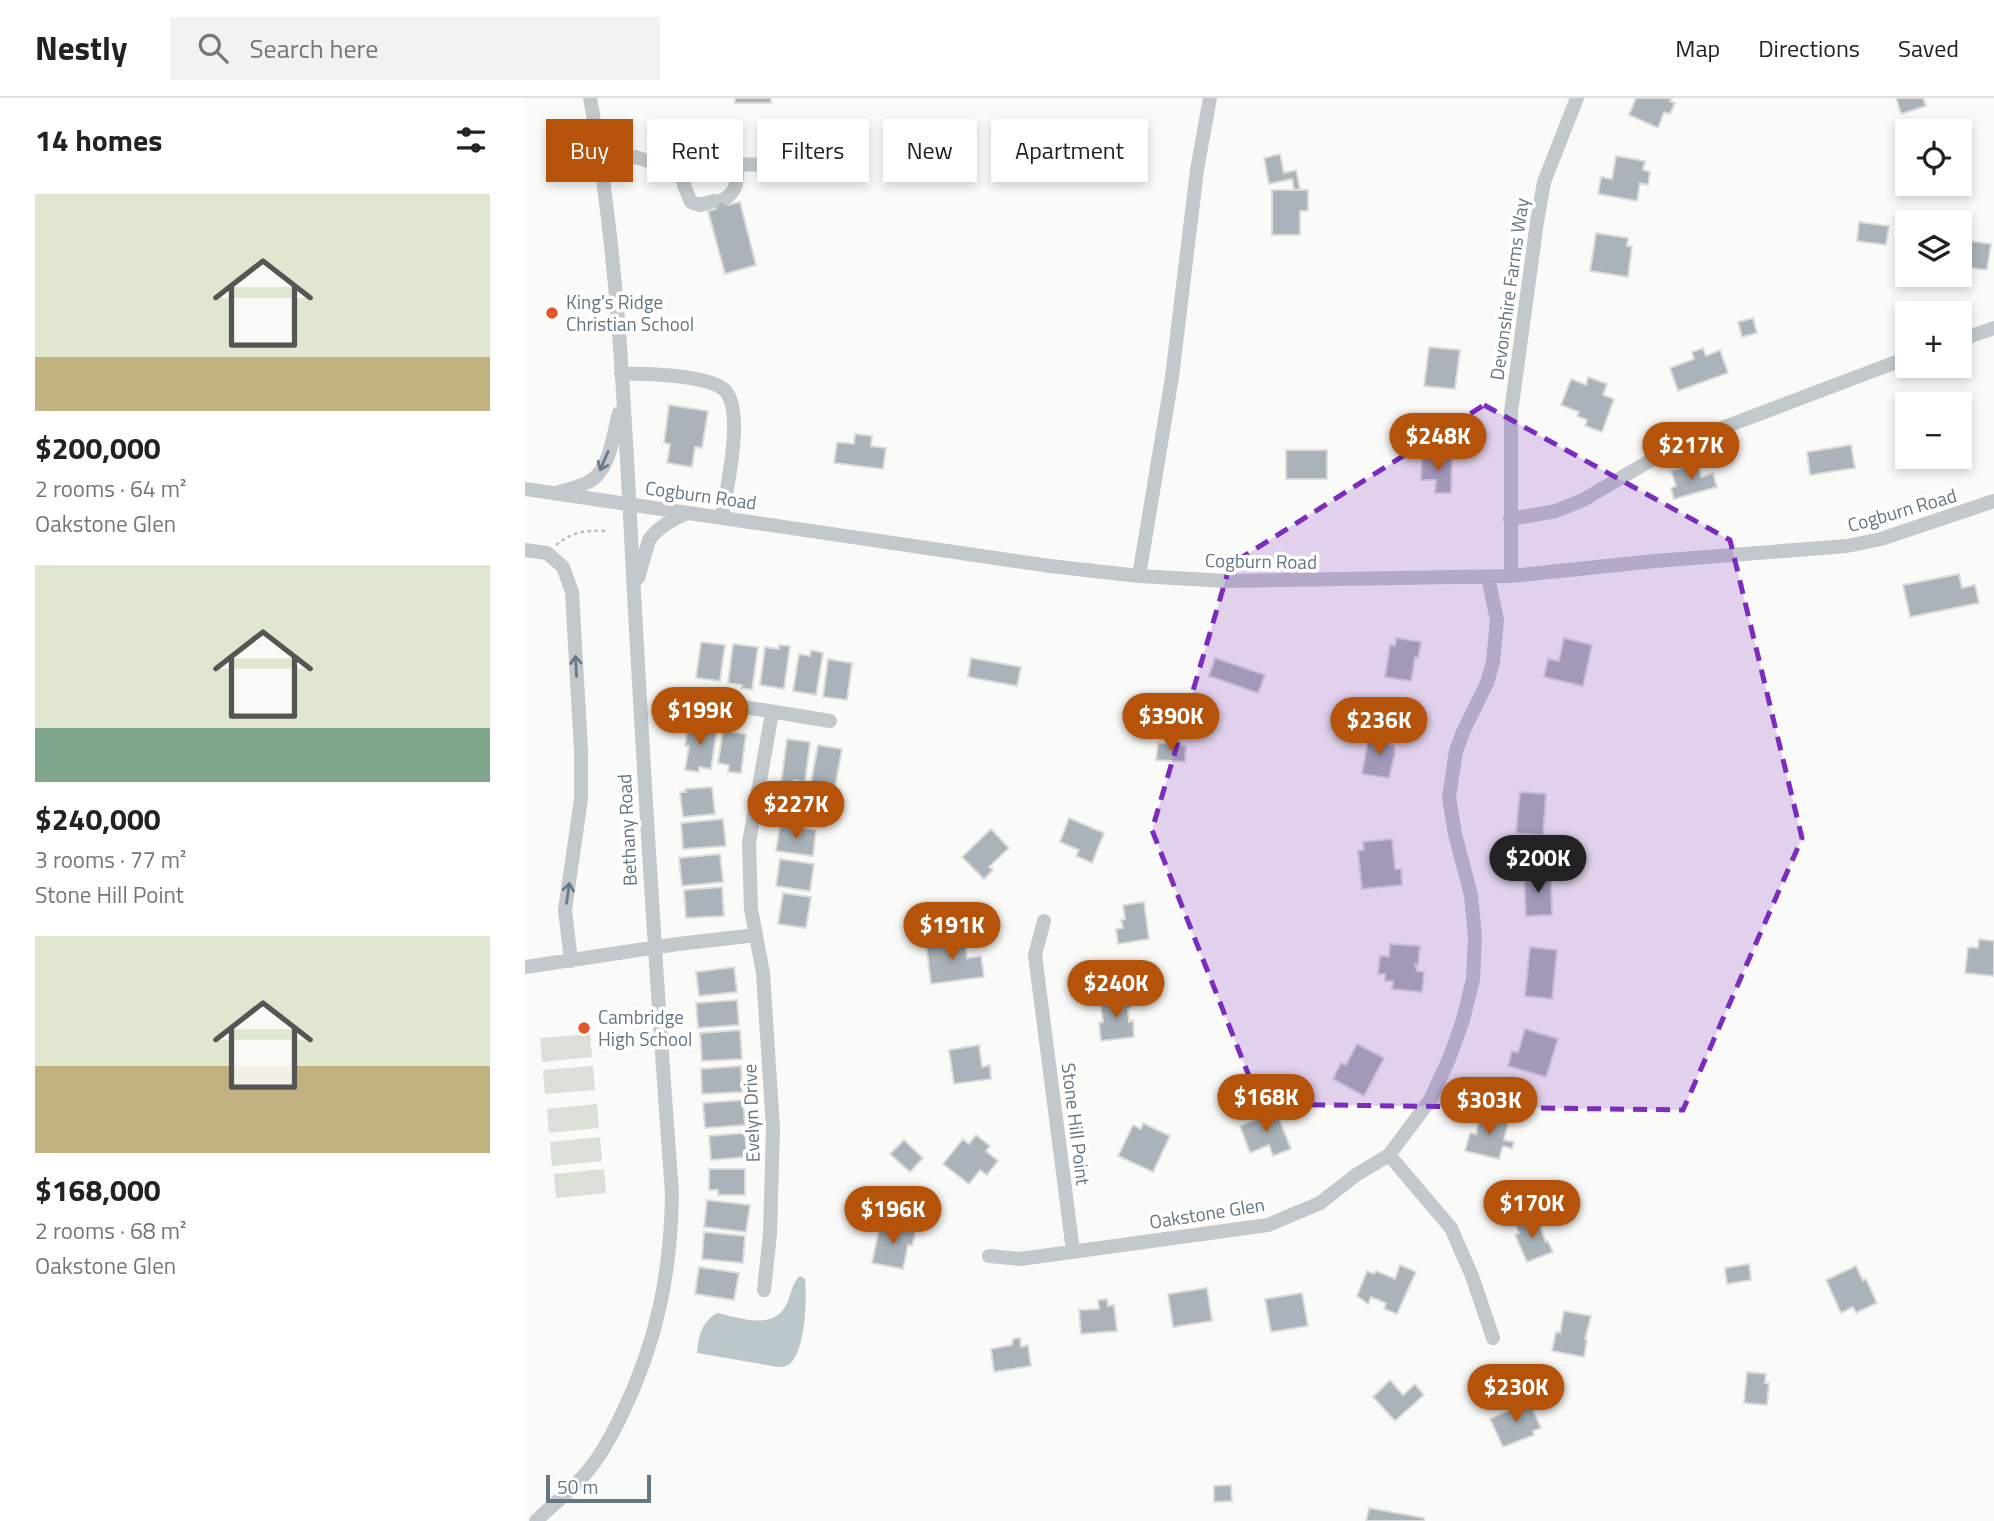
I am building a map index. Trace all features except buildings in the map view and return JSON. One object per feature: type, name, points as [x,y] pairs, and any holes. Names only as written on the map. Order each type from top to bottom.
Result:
[{"type":"street","name":"Bethany Road","points":[[590,98],[594,119]]},
{"type":"street","points":[[1139,576],[1172,377],[1197,170],[1210,98]]},
{"type":"street","name":"Devonshire Farms Way","points":[[1511,576],[1511,412],[1537,222],[1544,182],[1577,98]]},
{"type":"street","name":"Bethany Road","points":[[536,1521],[587,1473],[612,1436],[639,1379],[664,1294],[672,1240],[673,1193],[654,948],[617,293],[604,182]]},
{"type":"street","points":[[683,182],[691,202],[699,205],[720,200],[734,192],[737,182]]},
{"type":"street","points":[[1972,336],[1994,328]]},
{"type":"street","points":[[1510,519],[1556,511],[1583,500],[1677,445],[1895,363]]},
{"type":"street","points":[[621,374],[668,376],[707,382],[723,388],[729,396],[734,408],[734,436],[722,517]]},
{"type":"street","points":[[554,494],[591,481],[606,464],[623,401]]},
{"type":"street","name":"Cogburn Road","points":[[525,489],[1050,566],[1139,576],[1294,581],[1511,576],[1655,561],[1847,546],[1881,539],[1994,501]]},
{"type":"street","points":[[634,592],[649,540],[660,528],[687,513]]},
{"type":"street","points":[[525,550],[547,553],[562,567],[572,592],[580,724],[581,799],[565,909],[571,961]]},
{"type":"street","name":"Oakstone Glen","points":[[989,1256],[1020,1259],[1268,1225],[1320,1203],[1356,1175],[1389,1155],[1430,1100],[1441,1079],[1463,1020],[1473,979],[1475,937],[1471,895],[1455,834],[1449,797],[1456,751],[1487,682],[1493,662],[1497,620],[1488,577]]},
{"type":"street","points":[[713,702],[830,721]]},
{"type":"street","name":"Evelyn Drive","points":[[764,1290],[771,1234],[773,1128],[763,973],[751,909],[749,843],[772,713]]},
{"type":"street","name":"Stone Hill Point","points":[[1044,920],[1035,955],[1073,1251]]},
{"type":"street","points":[[525,967],[756,935]]},
{"type":"street","points":[[1389,1155],[1451,1228],[1472,1276],[1493,1338]]},
{"type":"path","points":[[547,553],[567,536],[583,530],[604,531]]},
{"type":"highlighted area","points":[[1484,405],[1730,540],[1802,838],[1683,1110],[1260,1104],[1152,830],[1230,565]]},
{"type":"shaded area","points":[[590,1034],[592,1057],[542,1062],[540,1038]]},
{"type":"shaded area","points":[[593,1066],[595,1090],[545,1094],[543,1070]]},
{"type":"shaded area","points":[[597,1104],[599,1128],[549,1133],[547,1109]]},
{"type":"shaded area","points":[[600,1137],[602,1161],[552,1166],[550,1142]]},
{"type":"shaded area","points":[[604,1169],[606,1193],[556,1198],[554,1174]]},
{"type":"shaded area","points":[[800,1276],[805,1279],[804,1325],[799,1349],[788,1365],[776,1367],[697,1353],[702,1330],[707,1321],[717,1313],[747,1320],[767,1320],[775,1317],[782,1311]]},
{"type":"place","name":"King's Ridge Christian School","points":[[552,313]]},
{"type":"place","name":"Cambridge High School","points":[[584,1028]]}]
